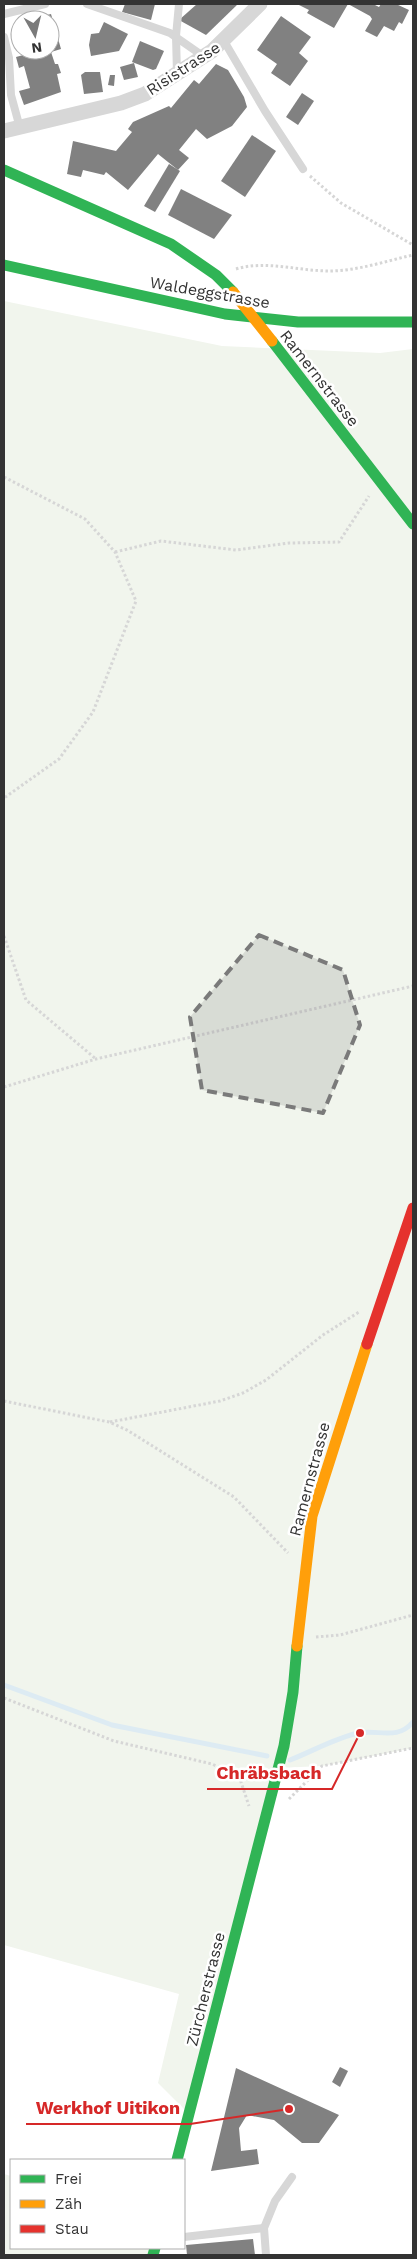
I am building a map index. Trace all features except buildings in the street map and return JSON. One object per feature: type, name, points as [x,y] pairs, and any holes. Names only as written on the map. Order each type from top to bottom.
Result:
[{"type":"street","name":"Risistrasse","points":[[4,131],[121,103],[145,94],[224,41],[260,4]]},
{"type":"street","name":"Ramernstrasse","points":[[4,170],[172,244],[216,275],[233,292],[272,341],[413,524]]},
{"type":"street","name":"Waldeggstrasse","points":[[4,265],[225,314],[318,322],[413,322]]},
{"type":"street","name":"Ramernstrasse","points":[[263,1826],[289,1721],[299,1639],[304,1566],[312,1516],[323,1476],[413,1208]]},
{"type":"street","name":"Zürcherstrasse","points":[[177,2159],[263,1826]]},
{"type":"lane","points":[[4,14],[45,4]]},
{"type":"lane","points":[[87,4],[176,36],[203,56]]},
{"type":"lane","points":[[177,74],[176,36],[179,4]]},
{"type":"lane","points":[[4,37],[9,58],[11,95],[20,128]]},
{"type":"lane","points":[[224,41],[303,169]]},
{"type":"lane","points":[[266,2255],[264,2228],[275,2201],[292,2177]]},
{"type":"lane","points":[[185,2237],[264,2228]]},
{"type":"path","points":[[303,169],[340,203],[413,245]]},
{"type":"path","points":[[216,275],[256,266],[330,271],[356,268],[413,255]]},
{"type":"path","points":[[4,476],[85,519],[115,552],[136,601],[92,712],[59,759],[4,798]]},
{"type":"path","points":[[115,552],[161,541],[236,550],[289,543],[339,542],[374,489],[381,483]]},
{"type":"path","points":[[4,936],[26,1000],[96,1059]]},
{"type":"path","points":[[4,1086],[96,1059],[413,986]]},
{"type":"path","points":[[109,1422],[220,1401],[243,1393],[266,1380],[323,1335],[360,1311],[380,1306]]},
{"type":"path","points":[[4,1401],[109,1422],[127,1430],[234,1497],[282,1548],[304,1566]]},
{"type":"path","points":[[299,1639],[340,1635],[413,1615]]},
{"type":"path","points":[[4,1698],[114,1741],[212,1764],[239,1776],[250,1810]]},
{"type":"path","points":[[282,1807],[322,1766],[413,1748]]},
{"type":"highlighted area","points":[[259,935],[343,970],[360,1025],[323,1113],[202,1090],[190,1017]]},
{"type":"shaded area","points":[[4,301],[222,346],[380,353],[413,349],[413,1748],[322,1766],[278,1768],[189,2114],[158,2083],[179,1994],[4,1945]]},
{"type":"shaded area","points":[[4,2174],[10,2176],[10,2249],[155,2249],[153,2255],[4,2255]]},
{"type":"waterway","points":[[4,1685],[112,1725],[267,1756]]},
{"type":"waterway","points":[[290,1760],[351,1735],[366,1732],[394,1733],[407,1728],[413,1722]]},
{"type":"traffic: fast","points":[[4,170],[171,244],[216,275],[233,292]]},
{"type":"traffic: fast","points":[[4,265],[225,314],[298,322],[413,322]]},
{"type":"traffic: fast","points":[[272,341],[413,524]]},
{"type":"traffic: fast","points":[[177,2159],[284,1746],[293,1692],[297,1646]]},
{"type":"traffic: fast","points":[[153,2255],[155,2249]]},
{"type":"traffic: slow","points":[[233,292],[272,341]]},
{"type":"traffic: slow","points":[[297,1646],[312,1516],[367,1344]]},
{"type":"traffic: jam","points":[[367,1344],[413,1208]]},
{"type":"place","name":"Chräbsbach","points":[[360,1733]]},
{"type":"place","name":"Werkhof Uitikon","points":[[289,2109]]}]
